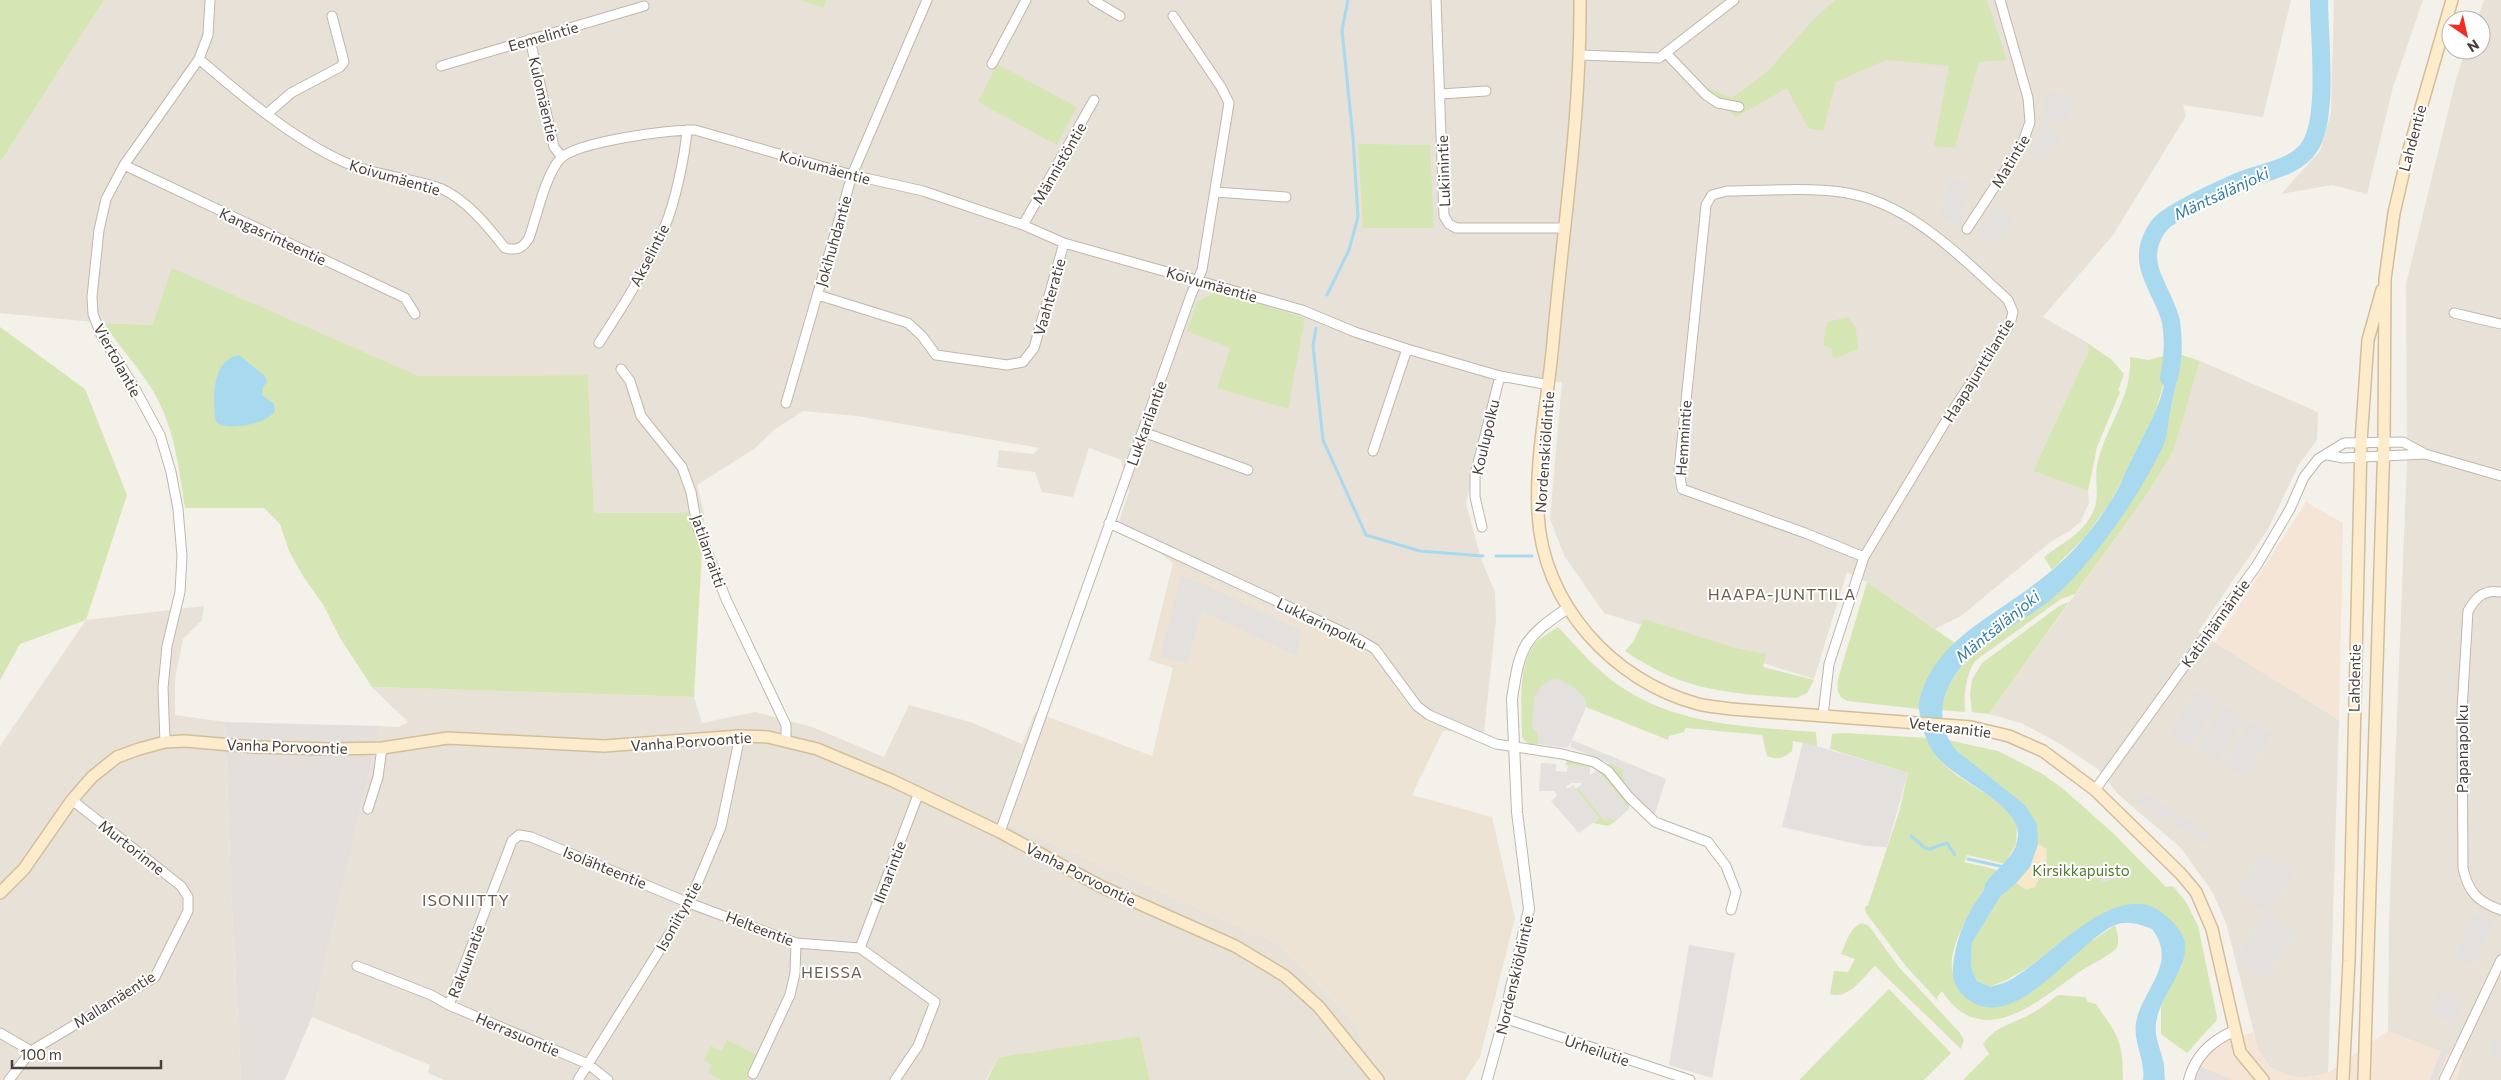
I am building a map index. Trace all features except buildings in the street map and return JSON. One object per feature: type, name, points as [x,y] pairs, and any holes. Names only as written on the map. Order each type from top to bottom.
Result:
[{"type":"main road","name":"Nordenskiöldintie","points":[[1568,608],[1555,585],[1539,530],[1540,458],[1576,126],[1580,55],[1580,0]]},
{"type":"main road","name":"Lahdentie","points":[[2344,1080],[2349,961],[2360,457],[2368,340],[2385,278],[2394,213],[2408,153],[2452,0]]},
{"type":"main road","name":"Lahdentie","points":[[2364,1080],[2384,441],[2385,278]]},
{"type":"main road","name":"Veteraanitie","points":[[1568,608],[1581,628],[1612,659],[1643,681],[1698,704],[1731,709],[1890,720],[1986,730],[2025,742],[2043,751],[2095,790],[2168,860],[2196,892],[2212,929],[2234,1030],[2244,1060],[2263,1080]]},
{"type":"main road","name":"Vanha Porvoontie","points":[[0,894],[24,869],[72,800],[92,777],[117,757],[138,748],[165,742],[185,741],[255,747],[332,749],[382,748],[448,738],[604,746],[696,741],[740,736],[786,740],[818,749],[891,780],[918,795],[1000,832],[1102,887],[1234,946],[1271,967],[1319,1007],[1378,1080]]},
{"type":"street","name":"Viertolantie","points":[[165,742],[163,726],[165,663],[180,592],[182,556],[178,509],[171,472],[160,435],[133,385],[101,335],[93,314],[92,297],[99,230],[106,199],[124,165],[199,59],[208,35],[210,0]]},
{"type":"street","name":"Jokihuhdantie","points":[[786,403],[852,175],[927,0]]},
{"type":"street","points":[[992,64],[1026,0]]},
{"type":"street","points":[[1093,0],[1120,16]]},
{"type":"street","name":"Lukiinintie","points":[[1436,0],[1444,216],[1449,224],[1456,228],[1564,228]]},
{"type":"street","points":[[1580,55],[1651,59],[1667,54],[1734,0]]},
{"type":"street","name":"Matintie","points":[[1967,229],[2022,145],[2030,122],[2028,98],[2000,0]]},
{"type":"street","name":"Eemelintie","points":[[441,66],[644,6]]},
{"type":"street","points":[[268,114],[291,93],[340,67],[344,62],[332,16]]},
{"type":"street","name":"Lukkarilantie","points":[[1000,832],[1191,295],[1199,280],[1229,103],[1221,87],[1173,16]]},
{"type":"street","name":"Kulomäentie","points":[[530,39],[554,147],[562,157]]},
{"type":"street","points":[[1667,54],[1706,95],[1718,103],[1739,107]]},
{"type":"street","name":"Koivumäentie","points":[[199,59],[268,114],[323,152],[367,171],[443,190],[457,198],[469,209],[506,248],[514,250],[524,246],[529,238],[552,171],[562,157],[578,149],[670,129],[695,130],[852,175],[923,191],[1022,225],[1064,243],[1302,310],[1355,332],[1407,349],[1500,376],[1548,385]]},
{"type":"street","points":[[1440,94],[1486,91]]},
{"type":"street","name":"Männistöntie","points":[[1022,225],[1094,100]]},
{"type":"street","name":"Akselintie","points":[[599,343],[626,300],[666,226],[685,149],[687,130]]},
{"type":"street","name":"Kangasrinteentie","points":[[124,165],[405,298],[415,314]]},
{"type":"street","name":"Haapajunttilantie","points":[[1712,195],[1727,191],[1754,191],[1840,192],[1861,196],[1931,230],[2008,300],[2013,312],[2010,324],[1950,416],[1864,557],[1829,664],[1823,715]]},
{"type":"street","points":[[1215,192],[1286,197]]},
{"type":"street","name":"Hemmintie","points":[[1712,195],[1706,204],[1679,470],[1682,489],[1799,531],[1864,557]]},
{"type":"street","name":"Vaahteratie","points":[[818,295],[908,323],[922,336],[936,354],[1007,365],[1023,362],[1034,348],[1064,243]]},
{"type":"street","points":[[2454,313],[2501,324]]},
{"type":"street","points":[[1373,451],[1407,349]]},
{"type":"street","name":"Jatilanraitti","points":[[621,369],[630,381],[641,416],[682,468],[691,492],[697,526],[726,599],[786,725],[786,740]]},
{"type":"street","name":"Koulupolku","points":[[1482,527],[1475,497],[1475,475],[1500,376]]},
{"type":"street","points":[[1143,432],[1248,470]]},
{"type":"street","name":"Katinhännäntie","points":[[2095,790],[2257,565],[2290,509],[2310,468],[2318,459],[2328,455],[2344,443],[2361,442],[2403,442],[2425,454]]},
{"type":"street","points":[[2328,455],[2344,458],[2425,454],[2501,476]]},
{"type":"street","name":"Lukkarinpolku","points":[[1109,523],[1360,640],[1375,649],[1417,706],[1429,715],[1480,738],[1513,747],[1562,754],[1601,765],[1656,822],[1708,842],[1719,853],[1736,892],[1731,910]]},
{"type":"street","name":"Papanapolku","points":[[2501,592],[2492,591],[2482,594],[2474,601],[2468,611],[2462,710],[2462,804],[2463,868],[2466,881],[2483,903],[2501,910]]},
{"type":"street","name":"Nordenskiöldintie","points":[[1487,1080],[1504,1018],[1529,909],[1524,855],[1517,812],[1512,698],[1519,658],[1534,633],[1568,608]]},
{"type":"street","name":"Isoniityntie","points":[[578,1080],[690,903],[721,828],[740,736]]},
{"type":"street","points":[[368,809],[378,777],[382,748]]},
{"type":"street","name":"Ilmarintie","points":[[860,948],[918,795]]},
{"type":"street","name":"Murtorinne","points":[[72,800],[181,886],[188,897]]},
{"type":"street","name":"Isolähteentie","points":[[519,835],[555,847],[690,903]]},
{"type":"street","name":"Rakuunatie","points":[[449,1005],[512,841],[519,835]]},
{"type":"street","name":"Mallamäentie","points":[[9,1080],[31,1051],[155,977],[188,911],[188,897]]},
{"type":"street","name":"Helteentie","points":[[690,903],[796,943],[860,948]]},
{"type":"street","points":[[753,1074],[790,995],[795,973],[796,943]]},
{"type":"street","points":[[860,948],[935,1002],[918,1046],[895,1080]]},
{"type":"street","points":[[2444,1080],[2501,960]]},
{"type":"street","name":"Herrasuontie","points":[[357,966],[431,995],[449,1005],[588,1064],[608,1080]]},
{"type":"street","name":"Urheilutie","points":[[1504,1018],[1690,1080]]},
{"type":"street","points":[[2190,1080],[2198,1057],[2217,1040],[2234,1030]]},
{"type":"street","points":[[0,1033],[31,1051]]},
{"type":"shaded area","points":[[104,0],[2291,0],[2263,117],[2183,105],[2186,116],[2113,235],[2043,317],[2086,342],[2089,350],[2033,471],[2088,491],[2089,503],[2081,521],[2070,531],[2053,540],[1961,616],[1935,629],[1867,582],[1847,572],[1814,679],[1604,613],[1565,557],[1550,519],[1562,382],[1493,382],[1466,503],[1481,559],[1495,592],[1496,620],[1484,732],[1443,731],[1415,710],[1367,652],[1173,563],[1119,521],[1129,491],[1121,460],[1089,448],[1073,497],[1042,492],[1035,472],[997,467],[999,450],[1033,454],[1040,448],[857,416],[803,411],[774,430],[754,449],[697,485],[704,513],[594,513],[588,375],[419,376],[173,269],[152,325],[104,323],[0,313],[0,163]]},
{"type":"shaded area","points":[[2334,0],[2423,0],[2393,87],[2367,194],[2332,185],[2281,194],[2320,151],[2331,113]]},
{"type":"shaded area","points":[[2484,0],[2501,0],[2501,1080],[2457,1080],[2462,1060],[2388,1031],[2389,923],[2407,460],[2406,284],[2456,79],[2463,60],[2491,60],[2491,10],[2480,10]]},
{"type":"shaded area","points":[[2045,91],[2073,95],[2068,122],[2043,117]]},
{"type":"shaded area","points":[[2046,126],[2062,137],[2042,162],[2030,153]]},
{"type":"shaded area","points":[[1950,178],[1970,183],[1960,226],[1938,214]]},
{"type":"shaded area","points":[[1998,206],[2015,221],[1992,245],[1976,231]]},
{"type":"shaded area","points":[[2200,361],[2318,412],[2317,440],[2299,464],[2268,529],[2198,632],[2339,720],[2328,1073],[2304,1078],[2286,1075],[2270,1067],[2258,1049],[2226,923],[2213,893],[2181,848],[2119,795],[2098,769],[2057,742],[2021,723],[1989,714],[2146,496],[2174,450]]},
{"type":"shaded area","points":[[2306,502],[2343,523],[2339,720],[2215,643]]},
{"type":"shaded area","points":[[1173,563],[1367,652],[1415,710],[1443,731],[1412,795],[1492,817],[1515,918],[1480,1057],[1465,1080],[1381,1080],[1373,1060],[1361,1043],[1357,1024],[1278,944],[1010,824],[1022,744],[1035,712],[1152,756],[1173,668],[1149,660]]},
{"type":"shaded area","points":[[1181,576],[1208,586],[1301,631],[1297,656],[1202,611],[1187,663],[1160,657]]},
{"type":"shaded area","points":[[204,606],[202,620],[183,639],[175,679],[175,715],[225,722],[241,1080],[0,1080],[0,746],[86,620]]},
{"type":"shaded area","points":[[1559,679],[1575,688],[1586,700],[1586,707],[1572,740],[1666,779],[1655,814],[1642,808],[1629,797],[1621,768],[1570,747],[1572,741],[1567,748],[1539,744],[1538,733],[1532,728],[1534,698],[1541,686],[1550,680]]},
{"type":"shaded area","points":[[372,687],[694,697],[702,723],[755,712],[812,727],[884,757],[909,705],[970,722],[1022,744],[1010,824],[1278,944],[1357,1024],[1361,1043],[1373,1060],[1381,1080],[1150,1080],[1140,1036],[999,1057],[986,1080],[444,1080],[428,1073],[430,1065],[312,1017],[380,726],[399,727],[408,722]]},
{"type":"shaded area","points":[[2196,689],[2218,702],[2191,747],[2169,734]]},
{"type":"shaded area","points":[[2223,705],[2244,718],[2217,763],[2196,750]]},
{"type":"shaded area","points":[[2250,721],[2272,734],[2246,778],[2223,765]]},
{"type":"shaded area","points":[[225,722],[380,726],[312,1017],[285,1080],[241,1080]]},
{"type":"shaded area","points":[[1803,742],[1908,773],[1887,847],[1866,846],[1782,827]]},
{"type":"shaded area","points":[[1541,763],[1556,764],[1556,771],[1567,772],[1568,765],[1590,767],[1590,775],[1597,770],[1629,809],[1616,821],[1610,818],[1605,821],[1578,787],[1582,784],[1571,783],[1566,787],[1567,789],[1573,785],[1599,818],[1579,833],[1551,801],[1557,796],[1554,791],[1539,791]]},
{"type":"shaded area","points":[[2138,789],[2212,835],[2206,845],[2132,799]]},
{"type":"shaded area","points":[[2263,852],[2295,873],[2269,913],[2237,893]]},
{"type":"shaded area","points":[[2123,868],[2125,876],[2102,882],[2100,873]]},
{"type":"shaded area","points":[[2265,913],[2296,933],[2266,978],[2236,958]]},
{"type":"shaded area","points":[[2475,914],[2493,922],[2473,967],[2454,958]]},
{"type":"shaded area","points":[[1689,945],[1735,953],[1712,1078],[1669,1065]]},
{"type":"shaded area","points":[[2440,989],[2466,1001],[2455,1024],[2429,1012]]},
{"type":"shaded area","points":[[2388,1031],[2462,1060],[2457,1080],[2193,1080],[2198,1061],[2218,1044],[2253,1032],[2258,1049],[2270,1067],[2286,1075],[2304,1078],[2328,1073]]},
{"type":"shaded area","points":[[2496,1037],[2501,1039],[2501,1059],[2489,1053]]},
{"type":"shaded area","points":[[2444,1043],[2451,1046],[2437,1080],[2430,1080]]},
{"type":"shaded area","points":[[2201,1067],[2216,1073],[2232,1080],[2196,1080]]},
{"type":"green space","points":[[0,0],[104,0],[0,163]]},
{"type":"green space","points":[[800,0],[826,0],[823,8]]},
{"type":"green space","points":[[1835,0],[1987,0],[2007,60],[1979,62],[1955,148],[1934,146],[1949,66],[1886,60],[1836,82],[1823,131],[1808,128],[1787,88],[1736,117],[1706,87],[1732,98],[1768,71],[1811,22]]},
{"type":"green space","points":[[997,64],[1077,107],[1057,145],[978,102]]},
{"type":"green space","points":[[1358,144],[1430,145],[1434,228],[1363,228]]},
{"type":"green space","points":[[172,268],[419,376],[588,375],[594,513],[704,513],[694,697],[372,687],[340,638],[324,606],[303,576],[289,551],[280,524],[264,508],[185,508],[175,448],[160,404],[147,382],[104,323],[152,325]]},
{"type":"green space","points":[[1218,291],[1305,318],[1288,409],[1217,388],[1230,348],[1187,331],[1197,302]]},
{"type":"green space","points":[[1848,317],[1856,328],[1858,349],[1837,358],[1832,356],[1832,349],[1823,345],[1827,322]]},
{"type":"green space","points":[[0,327],[85,389],[127,495],[86,620],[20,644],[0,680]]},
{"type":"green space","points":[[2086,342],[2112,360],[2124,374],[2118,390],[2120,392],[2097,447],[2088,491],[2033,471],[2089,350]]},
{"type":"green space","points":[[2167,355],[2167,372],[2152,423],[2110,503],[2085,537],[2052,570],[2044,557],[2077,533],[2088,521],[2095,508],[2097,466],[2127,386],[2130,372],[2130,357],[2149,360]]},
{"type":"green space","points":[[2182,355],[2200,361],[2174,450],[2146,496],[2075,594],[2061,599],[1975,661],[1969,673],[1966,686],[1965,712],[1941,710],[1946,690],[1959,670],[1985,642],[2049,601],[2094,554],[2129,504],[2164,443]]},
{"type":"green space","points":[[1867,582],[1955,643],[1936,665],[1926,681],[1919,709],[1848,701],[1838,693],[1838,679]]},
{"type":"green space","points":[[2069,602],[1989,714],[1972,712],[1970,694],[1972,680],[1982,663],[2059,606]]},
{"type":"green space","points":[[1644,619],[1735,648],[1766,654],[1763,667],[1814,680],[1807,693],[1797,698],[1728,692],[1687,683],[1647,665],[1625,651],[1633,642]]},
{"type":"green space","points":[[1558,627],[1609,678],[1632,694],[1656,706],[1708,721],[1761,728],[1816,732],[1817,746],[1793,741],[1792,751],[1786,756],[1774,758],[1767,756],[1762,735],[1686,728],[1684,732],[1669,736],[1668,740],[1586,707],[1586,700],[1538,733],[1539,744],[1529,744],[1522,737],[1522,678],[1533,646],[1541,638]]},
{"type":"green space","points":[[1845,733],[1926,738],[1934,753],[1944,765],[1997,802],[2008,812],[2017,825],[2016,844],[2005,864],[1967,855],[1964,862],[1998,870],[1991,877],[1967,918],[1957,939],[1952,960],[1953,973],[1972,1002],[2095,939],[2115,925],[2118,944],[2115,950],[2030,1006],[2012,1015],[1993,1020],[1975,1018],[1958,1009],[1942,991],[1937,997],[1939,1002],[1905,965],[1866,913],[1865,907],[1868,905],[1899,812],[1908,773],[1830,749],[1832,734]]},
{"type":"green space","name":"Kirsikkapuisto","points":[[1948,740],[1998,751],[2041,773],[2061,787],[2113,833],[2166,887],[2173,886],[2186,902],[2198,926],[2217,1017],[2216,1021],[2187,1053],[2161,1034],[2161,1006],[2181,968],[2185,942],[2122,906],[2087,924],[2040,959],[2007,980],[1989,987],[1977,981],[1971,967],[1972,943],[2000,897],[2016,883],[2025,805],[1956,750]]},
{"type":"green space","points":[[1568,759],[1589,765],[1603,773],[1629,801],[1629,809],[1597,770],[1590,767],[1565,765]]},
{"type":"green space","points":[[1609,763],[1621,768],[1627,782],[1621,782],[1607,767]]},
{"type":"green space","points":[[1578,787],[1605,821],[1610,818],[1616,821],[1608,826],[1593,823],[1599,818],[1576,789]]},
{"type":"green space","points":[[1862,923],[1869,926],[1898,966],[1960,1033],[1964,1040],[1961,1049],[1875,966],[1849,991],[1837,995],[1830,994],[1834,971],[1848,972],[1855,959],[1841,954],[1851,932]]},
{"type":"green space","points":[[1889,989],[1951,1053],[1924,1080],[1799,1080]]},
{"type":"green space","points":[[2058,995],[2085,997],[2088,1002],[2096,1004],[2118,1039],[2122,1055],[2123,1080],[1963,1080],[1989,1054],[1983,1044],[1992,1034],[2034,1012]]},
{"type":"green space","points":[[1140,1036],[1150,1080],[987,1080],[999,1057]]},
{"type":"green space","points":[[727,1040],[759,1056],[747,1080],[722,1080],[708,1073],[712,1065],[704,1060],[711,1046],[721,1051]]},
{"type":"sand","points":[[2038,844],[2047,849],[2046,867],[2035,887],[2026,890],[2016,883],[2030,867]]},
{"type":"water","points":[[239,355],[265,376],[267,382],[263,387],[262,395],[274,404],[275,411],[271,416],[257,423],[239,426],[223,425],[217,423],[215,418],[216,380],[224,364],[230,358]]},
{"type":"water","points":[[2167,355],[2182,355],[2166,438],[2143,484],[2114,529],[2064,588],[2034,612],[1991,640],[1966,661],[1947,690],[1942,714],[1947,737],[1956,750],[2025,805],[2037,824],[2038,844],[2030,867],[2000,897],[1972,943],[1971,967],[1977,981],[1990,987],[2008,981],[2024,971],[2084,924],[2106,912],[2127,904],[2147,905],[2166,916],[2183,935],[2185,953],[2182,964],[2162,1003],[2156,1024],[2156,1034],[2164,1063],[2165,1080],[2143,1080],[2143,1066],[2136,1038],[2136,1023],[2156,976],[2162,954],[2159,942],[2152,929],[2134,923],[2115,925],[2099,935],[2043,983],[2023,997],[2003,1006],[1984,1007],[1965,997],[1956,986],[1953,962],[1964,925],[1989,878],[2014,851],[2018,836],[2016,825],[1999,803],[1946,766],[1934,753],[1926,737],[1919,704],[1927,678],[1951,646],[2054,568],[2075,549],[2101,516],[2116,493],[2157,408],[2164,384]]},
{"type":"waterway","points":[[1327,295],[1349,250],[1358,217],[1353,138],[1342,30],[1348,0]]},
{"type":"waterway","name":"Mäntsälänjoki","points":[[2169,378],[2173,350],[2172,329],[2168,312],[2150,271],[2148,251],[2151,240],[2161,223],[2174,214],[2202,198],[2240,181],[2288,164],[2297,159],[2310,146],[2316,133],[2321,96],[2319,0]]},
{"type":"waterway","points":[[1316,328],[1313,346],[1323,440],[1366,535],[1420,551],[1483,556]]},
{"type":"waterway","points":[[1496,556],[1532,556]]},
{"type":"waterway","points":[[1911,836],[1925,848],[1930,849],[1947,843],[1955,855]]},
{"type":"waterway","points":[[1968,859],[2004,867]]},
{"type":"district","name":"HAAPA-JUNTTILA","points":[[1782,593]]},
{"type":"district","name":"ISONIITTY","points":[[466,899]]},
{"type":"district","name":"HEISSA","points":[[832,971]]}]
